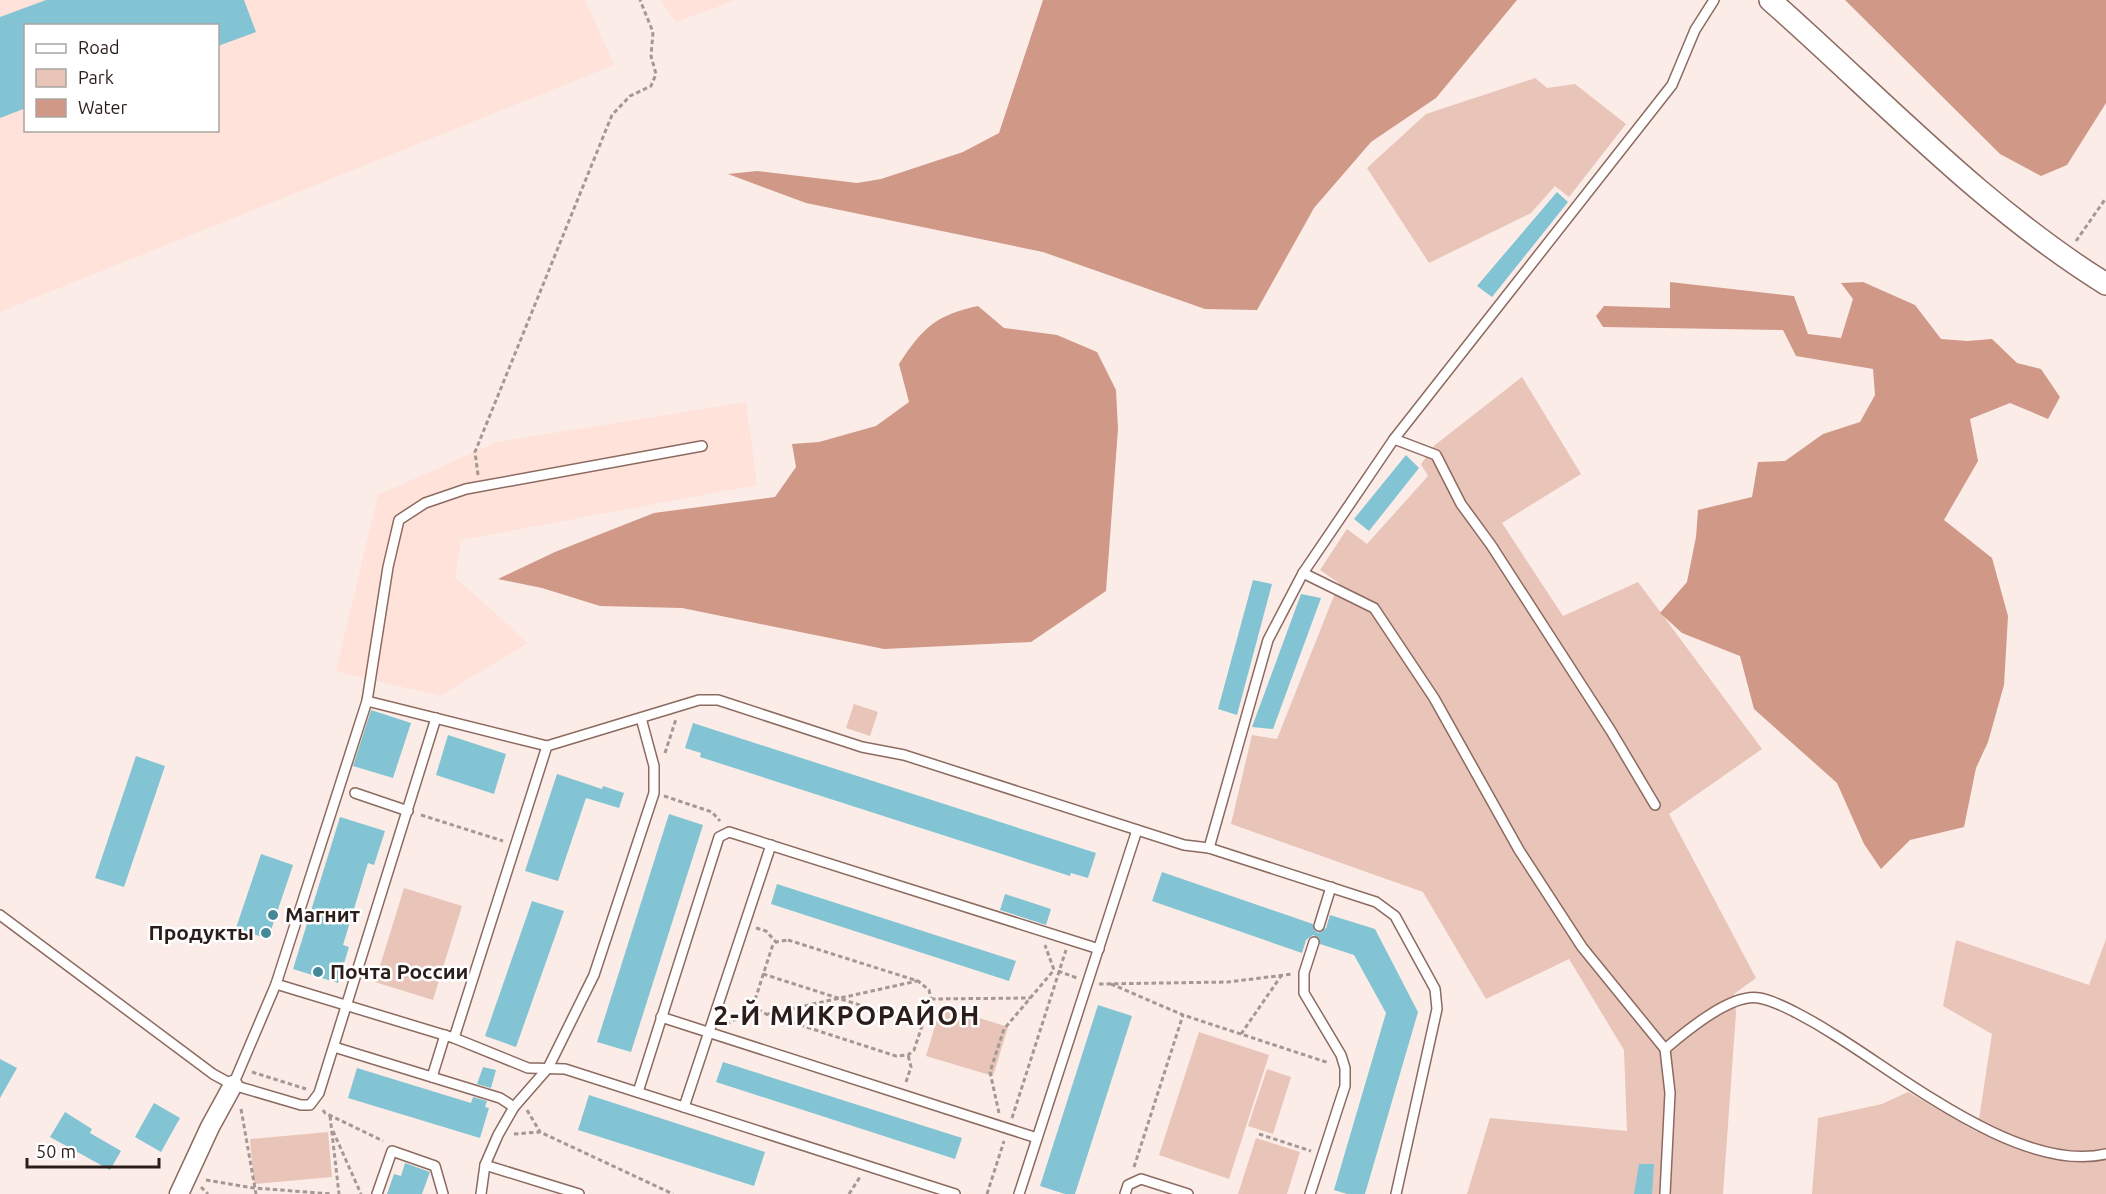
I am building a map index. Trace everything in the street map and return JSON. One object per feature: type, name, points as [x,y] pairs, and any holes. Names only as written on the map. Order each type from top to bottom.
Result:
[{"type":"street","points":[[1770,0],[1977,187],[2064,256],[2106,284]]},
{"type":"street","points":[[179,1194],[210,1127],[236,1086]]},
{"type":"lane","points":[[1209,848],[1268,640],[1303,573],[1394,439],[1672,85],[1695,30],[1714,0]]},
{"type":"lane","points":[[1394,439],[1436,455],[1461,504],[1491,544],[1655,805]]},
{"type":"lane","points":[[236,1086],[276,984],[367,700],[388,567],[399,520],[425,502],[479,487],[702,446]]},
{"type":"lane","points":[[1303,573],[1374,608],[1434,698],[1519,850],[1582,947],[1665,1049],[1670,1093],[1665,1194]]},
{"type":"lane","points":[[367,700],[548,746],[699,700],[718,700],[862,747],[904,755],[1184,845],[1209,848],[1377,902],[1395,916],[1435,989],[1437,1009],[1396,1194]]},
{"type":"lane","points":[[0,915],[213,1074],[236,1086],[301,1105],[310,1105],[319,1095],[436,718]]},
{"type":"lane","points":[[481,1194],[485,1165],[498,1135],[517,1103],[548,1068],[594,975],[654,793],[654,766],[641,718]]},
{"type":"lane","points":[[432,1077],[450,1037],[548,746]]},
{"type":"lane","points":[[355,794],[408,810]]},
{"type":"lane","points":[[1019,1194],[1137,830]]},
{"type":"lane","points":[[638,1092],[719,837],[729,832],[1099,949]]},
{"type":"lane","points":[[684,1107],[771,845]]},
{"type":"lane","points":[[1319,926],[1331,887]]},
{"type":"lane","points":[[1310,1194],[1345,1086],[1346,1068],[1341,1054],[1304,993],[1304,973],[1314,942]]},
{"type":"lane","points":[[276,984],[450,1037],[528,1068],[565,1069],[955,1194]]},
{"type":"lane","points":[[1665,1049],[1711,1014],[1729,1004],[1758,997],[1810,1020],[1879,1062],[1936,1102],[1998,1135],[2055,1155],[2106,1154]]},
{"type":"lane","points":[[661,1017],[1037,1138]]},
{"type":"lane","points":[[334,1047],[517,1103]]},
{"type":"lane","points":[[377,1194],[392,1151],[435,1166],[443,1194]]},
{"type":"lane","points":[[485,1165],[579,1194]]},
{"type":"lane","points":[[1127,1190],[1141,1179],[1188,1194]]},
{"type":"path","points":[[479,487],[475,452],[612,116],[630,96],[651,86],[656,74],[651,56],[652,32],[640,0]]},
{"type":"path","points":[[2064,256],[2106,198]]},
{"type":"path","points":[[664,756],[680,706]]},
{"type":"path","points":[[654,793],[712,812],[729,832]]},
{"type":"path","points":[[408,810],[516,845]]},
{"type":"path","points":[[745,924],[766,931],[776,942]]},
{"type":"path","points":[[1039,930],[1054,970],[1082,979]]},
{"type":"path","points":[[788,940],[918,981],[929,990],[931,999],[914,1050],[908,1054],[896,1056],[766,1014],[757,1009],[755,1000],[776,942],[788,940]]},
{"type":"path","points":[[987,1194],[1005,1128],[1070,940]]},
{"type":"path","points":[[1005,1128],[990,1072],[1004,1029],[1054,970]]},
{"type":"path","points":[[1098,984],[1228,982],[1304,973]]},
{"type":"path","points":[[763,974],[922,1025]]},
{"type":"path","points":[[1241,1034],[1281,976]]},
{"type":"path","points":[[766,1014],[918,981]]},
{"type":"path","points":[[1111,984],[1183,1015],[1346,1068]]},
{"type":"path","points":[[931,999],[1030,998]]},
{"type":"path","points":[[709,1032],[757,1009]]},
{"type":"path","points":[[1127,1190],[1183,1015]]},
{"type":"path","points":[[902,1094],[910,1066],[908,1054]]},
{"type":"path","points":[[242,1069],[319,1095],[325,1113],[387,1143],[392,1151]]},
{"type":"path","points":[[236,1086],[256,1194]]},
{"type":"path","points":[[517,1103],[540,1132],[673,1194]]},
{"type":"path","points":[[330,1116],[339,1194]]},
{"type":"path","points":[[332,1127],[361,1194]]},
{"type":"path","points":[[498,1135],[540,1132]]},
{"type":"path","points":[[1258,1134],[1322,1155]]},
{"type":"path","points":[[849,1194],[867,1166]]},
{"type":"path","points":[[203,1179],[254,1188],[332,1194]]},
{"type":"shaded area","points":[[0,0],[585,0],[614,65],[0,312]]},
{"type":"shaded area","points":[[660,0],[736,0],[676,22]]},
{"type":"shaded area","points":[[746,402],[757,485],[461,540],[455,577],[528,643],[440,696],[336,671],[378,495],[497,442]]},
{"type":"green space","points":[[1535,78],[1547,88],[1575,84],[1626,124],[1569,197],[1555,186],[1531,213],[1429,263],[1367,168],[1426,114]]},
{"type":"green space","points":[[1522,377],[1581,474],[1502,523],[1563,616],[1638,582],[1762,749],[1669,814],[1756,978],[1734,994],[1736,1013],[1723,1194],[1467,1194],[1490,1118],[1627,1131],[1624,1050],[1569,959],[1486,999],[1423,892],[1231,824],[1252,735],[1277,739],[1339,583],[1320,570],[1347,529],[1367,544],[1428,476],[1421,464],[1435,445]]},
{"type":"green space","points":[[854,704],[878,712],[870,736],[846,728]]},
{"type":"green space","points":[[404,888],[462,906],[433,1000],[375,982]]},
{"type":"green space","points":[[2106,939],[2106,1194],[1812,1194],[1818,1118],[1882,1104],[1908,1092],[1977,1132],[1992,1034],[1943,1006],[1956,940],[2089,985]]},
{"type":"green space","points":[[941,1006],[1008,1027],[993,1076],[926,1056]]},
{"type":"green space","points":[[1199,1032],[1269,1055],[1229,1179],[1159,1155]]},
{"type":"green space","points":[[1267,1069],[1291,1077],[1273,1134],[1248,1126]]},
{"type":"green space","points":[[328,1132],[332,1177],[254,1184],[250,1139]]},
{"type":"green space","points":[[1256,1138],[1300,1152],[1287,1194],[1238,1194]]},
{"type":"water","points":[[1043,0],[1517,0],[1436,98],[1371,142],[1314,208],[1257,310],[1205,309],[1043,252],[806,203],[728,174],[757,171],[857,183],[881,179],[963,152],[999,133]]},
{"type":"water","points":[[1845,0],[2106,0],[2106,103],[2067,165],[2041,176],[2000,154]]},
{"type":"water","points":[[1670,282],[1794,296],[1808,334],[1841,338],[1853,299],[1841,283],[1863,282],[1915,305],[1941,339],[1967,341],[1992,339],[2017,363],[2041,369],[2060,397],[2048,419],[2010,403],[1970,419],[1978,461],[1944,520],[1992,558],[2008,616],[2004,685],[1988,742],[1976,768],[1964,827],[1910,840],[1881,869],[1864,844],[1837,783],[1754,709],[1740,656],[1682,633],[1660,613],[1687,582],[1696,537],[1698,510],[1752,497],[1758,462],[1785,461],[1823,434],[1860,422],[1875,395],[1873,369],[1796,356],[1783,330],[1603,327],[1596,316],[1604,306],[1670,308]]},
{"type":"water","points":[[978,306],[1004,328],[1057,335],[1097,352],[1116,390],[1118,429],[1106,591],[1031,642],[884,649],[682,608],[600,606],[542,588],[498,579],[555,552],[654,513],[775,497],[796,467],[792,444],[819,442],[876,426],[909,402],[899,364],[907,352],[931,325],[940,319]]},
{"type":"building","points":[[46,0],[244,0],[256,32],[219,46],[219,24],[24,24],[24,109],[0,118],[0,17]]},
{"type":"building","points":[[1557,192],[1568,202],[1492,297],[1477,286]]},
{"type":"building","points":[[1406,455],[1419,468],[1369,531],[1354,519]]},
{"type":"building","points":[[1253,580],[1272,584],[1237,715],[1218,709]]},
{"type":"building","points":[[1301,594],[1321,598],[1273,729],[1252,727]]},
{"type":"building","points":[[371,710],[411,723],[393,778],[353,766]]},
{"type":"building","points":[[693,723],[1096,853],[1088,878],[1071,873],[1070,876],[700,757],[701,753],[685,748]]},
{"type":"building","points":[[448,735],[506,754],[494,794],[436,775]]},
{"type":"building","points":[[136,756],[165,766],[124,887],[95,878]]},
{"type":"building","points":[[557,774],[602,789],[603,786],[624,793],[619,808],[586,798],[558,881],[525,871]]},
{"type":"building","points":[[669,814],[703,825],[631,1052],[597,1042]]},
{"type":"building","points":[[340,817],[385,831],[374,865],[368,863],[343,945],[349,947],[338,983],[293,969]]},
{"type":"building","points":[[261,854],[293,865],[268,939],[236,928]]},
{"type":"building","points":[[1162,872],[1313,924],[1314,930],[1318,933],[1326,928],[1330,915],[1375,929],[1418,1012],[1365,1194],[1347,1194],[1334,1190],[1386,1013],[1354,955],[1320,944],[1319,938],[1313,935],[1306,940],[1302,953],[1152,901]]},
{"type":"building","points":[[777,884],[1016,961],[1009,981],[771,904]]},
{"type":"building","points":[[1005,894],[1051,909],[1046,925],[1000,910]]},
{"type":"building","points":[[532,901],[564,911],[516,1047],[485,1036]]},
{"type":"building","points":[[1098,1005],[1132,1016],[1075,1194],[1065,1194],[1040,1186]]},
{"type":"building","points":[[0,1059],[17,1068],[0,1098]]},
{"type":"building","points":[[723,1062],[962,1138],[955,1159],[716,1082]]},
{"type":"building","points":[[483,1067],[496,1070],[491,1088],[477,1084]]},
{"type":"building","points":[[357,1068],[471,1103],[473,1097],[487,1101],[485,1107],[489,1108],[480,1138],[348,1098]]},
{"type":"building","points":[[589,1095],[765,1152],[754,1186],[578,1130]]},
{"type":"building","points":[[154,1103],[180,1118],[161,1152],[135,1137]]},
{"type":"building","points":[[65,1112],[92,1129],[90,1133],[121,1151],[110,1170],[50,1137]]},
{"type":"building","points":[[405,1163],[430,1172],[422,1194],[387,1194],[394,1174],[401,1176]]},
{"type":"building","points":[[1639,1164],[1654,1164],[1652,1194],[1634,1194]]},
{"type":"place","name":"Магнит","points":[[273,915]]},
{"type":"place","name":"Продукты","points":[[266,933]]},
{"type":"place","name":"Почта России","points":[[318,972]]},
{"type":"district","name":"2-Й МИКРОРАЙОН","points":[[847,1016]]}]
